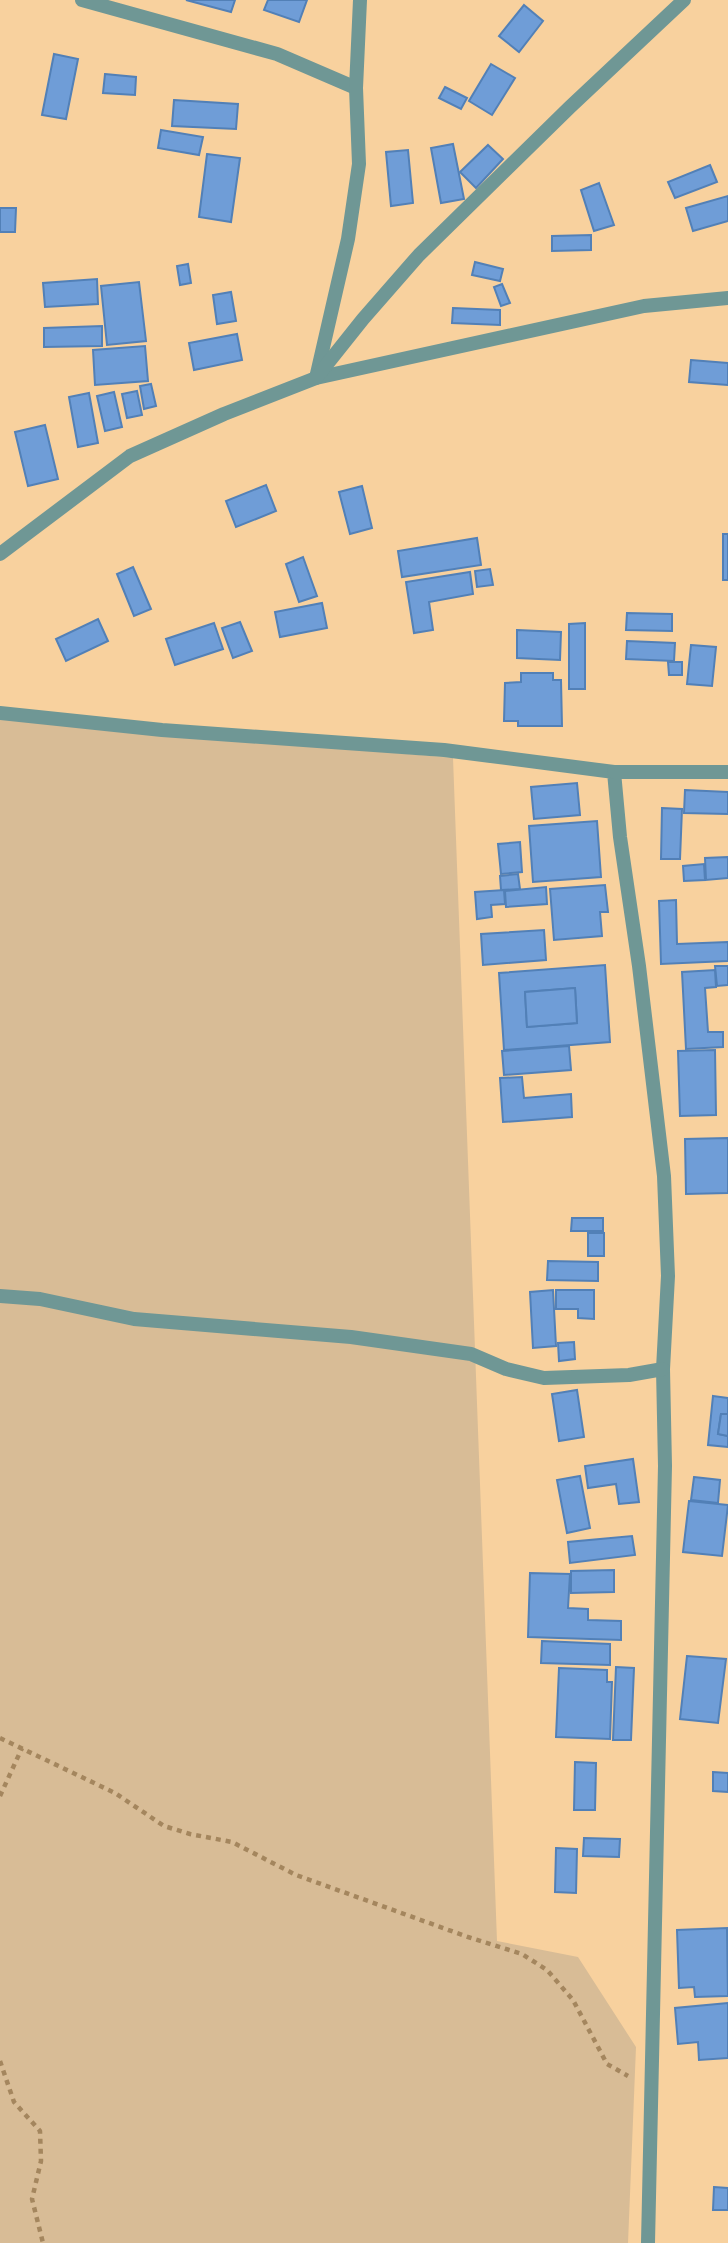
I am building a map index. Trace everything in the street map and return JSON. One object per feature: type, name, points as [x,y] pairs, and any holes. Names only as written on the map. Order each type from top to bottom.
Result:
[{"type":"street","points":[[82,0],[277,54],[356,88]]},
{"type":"street","points":[[316,378],[348,239],[359,164],[356,88],[360,0]]},
{"type":"street","points":[[316,378],[419,255],[562,114],[684,0]]},
{"type":"street","points":[[0,554],[130,456],[224,414],[316,378],[644,306],[728,298]]},
{"type":"street","points":[[0,713],[162,730],[444,750],[614,772],[728,772]]},
{"type":"street","points":[[614,772],[664,1176],[668,1276],[663,1369],[665,1466],[648,2243]]},
{"type":"street","points":[[0,1296],[40,1300],[134,1319],[351,1337],[471,1354],[506,1369],[544,1378],[629,1375],[663,1369]]},
{"type":"path","points":[[0,1738],[114,1793],[164,1826],[232,1842],[296,1875],[522,1954],[547,1970],[573,2000],[607,2064],[651,2089]]},
{"type":"path","points":[[0,1796],[22,1748]]},
{"type":"path","points":[[0,2061],[14,2102],[40,2131],[41,2161],[32,2199],[43,2243]]},
{"type":"shaded area","points":[[0,718],[453,758],[497,1941],[578,1957],[636,2047],[628,2243],[0,2243]]},
{"type":"building","points":[[186,0],[235,0],[231,12]]},
{"type":"building","points":[[268,0],[307,0],[299,22],[264,10]]},
{"type":"building","points":[[524,5],[543,21],[519,52],[499,36]]},
{"type":"building","points":[[54,54],[78,59],[66,119],[42,115]]},
{"type":"building","points":[[491,64],[515,78],[492,115],[469,101]]},
{"type":"building","points":[[105,74],[136,77],[135,95],[103,93]]},
{"type":"building","points":[[445,87],[467,98],[461,109],[439,98]]},
{"type":"building","points":[[174,100],[238,104],[236,129],[172,126]]},
{"type":"building","points":[[161,130],[203,137],[199,155],[158,148]]},
{"type":"building","points":[[453,144],[464,199],[441,203],[431,148]]},
{"type":"building","points":[[488,145],[503,159],[476,188],[460,172]]},
{"type":"building","points":[[408,150],[413,203],[391,206],[386,152]]},
{"type":"building","points":[[207,154],[240,158],[231,222],[199,217]]},
{"type":"building","points":[[710,165],[717,182],[675,198],[668,182]]},
{"type":"building","points":[[599,183],[614,225],[594,231],[581,190]]},
{"type":"building","points":[[728,196],[728,221],[693,231],[686,208]]},
{"type":"building","points":[[0,208],[16,208],[15,232],[0,232]]},
{"type":"building","points":[[591,235],[591,250],[552,251],[552,236]]},
{"type":"building","points":[[475,262],[503,269],[500,281],[472,275]]},
{"type":"building","points":[[188,264],[191,283],[180,285],[177,266]]},
{"type":"building","points":[[97,279],[98,304],[45,307],[43,283]]},
{"type":"building","points":[[139,282],[146,341],[107,345],[101,286]]},
{"type":"building","points":[[502,284],[510,303],[501,306],[494,287]]},
{"type":"building","points":[[231,292],[236,321],[217,324],[213,295]]},
{"type":"building","points":[[453,308],[500,310],[500,325],[452,323]]},
{"type":"building","points":[[102,326],[102,346],[44,347],[44,328]]},
{"type":"building","points":[[237,334],[242,360],[194,370],[189,343]]},
{"type":"building","points":[[145,346],[148,381],[95,385],[93,350]]},
{"type":"building","points":[[691,360],[728,363],[728,385],[689,382]]},
{"type":"building","points":[[151,384],[156,406],[144,409],[140,386]]},
{"type":"building","points":[[137,391],[142,415],[127,418],[122,394]]},
{"type":"building","points":[[114,392],[122,427],[105,431],[97,396]]},
{"type":"building","points":[[89,393],[98,443],[78,447],[69,397]]},
{"type":"building","points":[[45,425],[58,479],[28,486],[15,432]]},
{"type":"building","points":[[266,485],[276,511],[236,527],[226,501]]},
{"type":"building","points":[[362,486],[372,528],[350,534],[339,492]]},
{"type":"building","points":[[723,534],[728,534],[728,580],[723,580]]},
{"type":"building","points":[[477,538],[481,565],[402,577],[398,551]]},
{"type":"building","points":[[303,557],[317,596],[299,602],[286,564]]},
{"type":"building","points":[[133,567],[151,609],[134,616],[117,574]]},
{"type":"building","points":[[490,569],[493,585],[477,587],[475,571]]},
{"type":"building","points":[[470,572],[473,594],[429,602],[433,630],[414,633],[406,582]]},
{"type":"building","points":[[322,603],[327,628],[280,637],[275,612]]},
{"type":"building","points":[[627,613],[672,614],[672,631],[626,630]]},
{"type":"building","points":[[98,619],[108,641],[66,661],[56,639]]},
{"type":"building","points":[[240,622],[252,651],[233,658],[222,628]]},
{"type":"building","points":[[214,623],[223,649],[175,665],[166,639]]},
{"type":"building","points":[[585,623],[585,689],[569,689],[569,624]]},
{"type":"building","points":[[517,630],[561,632],[560,660],[517,658]]},
{"type":"building","points":[[627,641],[675,643],[674,661],[626,659]]},
{"type":"building","points":[[691,645],[716,647],[712,686],[687,684]]},
{"type":"building","points":[[668,662],[682,662],[682,675],[669,675]]},
{"type":"building","points":[[521,673],[553,673],[553,680],[561,680],[562,726],[518,726],[518,721],[504,721],[505,683],[521,682]]},
{"type":"building","points":[[577,783],[580,815],[534,819],[531,787]]},
{"type":"building","points":[[685,790],[728,792],[728,814],[684,813]]},
{"type":"building","points":[[662,808],[682,809],[680,859],[661,859]]},
{"type":"building","points":[[597,821],[601,877],[533,882],[529,826]]},
{"type":"building","points":[[520,842],[522,872],[501,874],[498,844]]},
{"type":"building","points":[[728,857],[728,878],[706,880],[705,858]]},
{"type":"building","points":[[704,864],[705,880],[684,881],[683,866]]},
{"type":"building","points":[[518,874],[520,889],[501,890],[500,876]]},
{"type":"building","points":[[605,885],[608,912],[600,912],[602,936],[554,940],[550,889]]},
{"type":"building","points":[[546,887],[547,904],[506,907],[505,891]]},
{"type":"building","points":[[504,890],[505,904],[491,905],[492,917],[477,919],[475,892]]},
{"type":"building","points":[[676,900],[677,944],[728,942],[728,961],[661,964],[659,901]]},
{"type":"building","points":[[544,930],[546,960],[483,965],[481,934]]},
{"type":"building","points":[[605,965],[610,1042],[504,1050],[499,973]],"holes":[[[575,988],[577,1023],[527,1027],[525,992]]]},
{"type":"building","points":[[715,966],[728,966],[728,985],[717,986]]},
{"type":"building","points":[[715,970],[716,987],[705,988],[708,1032],[723,1032],[723,1047],[686,1049],[682,972]]},
{"type":"building","points":[[575,988],[577,1023],[527,1027],[525,992]]},
{"type":"building","points":[[569,1046],[571,1070],[504,1075],[502,1051]]},
{"type":"building","points":[[715,1050],[716,1115],[680,1116],[678,1051]]},
{"type":"building","points":[[522,1077],[524,1098],[571,1094],[572,1117],[503,1122],[500,1078]]},
{"type":"building","points":[[728,1138],[728,1193],[686,1194],[685,1139]]},
{"type":"building","points":[[572,1218],[603,1218],[603,1231],[571,1231]]},
{"type":"building","points":[[588,1233],[604,1233],[604,1256],[588,1256]]},
{"type":"building","points":[[548,1261],[598,1262],[598,1281],[547,1280]]},
{"type":"building","points":[[553,1290],[556,1346],[533,1348],[530,1292]]},
{"type":"building","points":[[556,1290],[594,1290],[594,1319],[578,1318],[578,1309],[556,1309]]},
{"type":"building","points":[[574,1342],[575,1359],[559,1361],[558,1343]]},
{"type":"building","points":[[577,1390],[584,1437],[559,1441],[552,1394]]},
{"type":"building","points":[[713,1396],[728,1398],[728,1414],[721,1414],[718,1434],[728,1436],[728,1447],[708,1445]]},
{"type":"building","points":[[721,1414],[728,1414],[728,1436],[718,1434]]},
{"type":"building","points":[[633,1459],[639,1502],[619,1504],[616,1484],[588,1488],[585,1466]]},
{"type":"building","points":[[580,1476],[590,1528],[567,1533],[557,1480]]},
{"type":"building","points":[[694,1477],[720,1480],[718,1503],[691,1500]]},
{"type":"building","points":[[689,1501],[728,1505],[722,1556],[683,1552]]},
{"type":"building","points":[[632,1536],[635,1555],[570,1563],[568,1542]]},
{"type":"building","points":[[614,1570],[614,1592],[571,1593],[571,1571]]},
{"type":"building","points":[[530,1573],[570,1574],[568,1608],[588,1609],[588,1620],[621,1621],[621,1640],[528,1637]]},
{"type":"building","points":[[542,1641],[610,1644],[610,1665],[541,1663]]},
{"type":"building","points":[[687,1656],[726,1659],[718,1723],[680,1719]]},
{"type":"building","points":[[616,1667],[634,1668],[631,1740],[613,1740]]},
{"type":"building","points":[[559,1668],[607,1670],[607,1682],[612,1682],[610,1739],[556,1737]]},
{"type":"building","points":[[575,1762],[596,1763],[595,1810],[574,1810]]},
{"type":"building","points":[[713,1772],[728,1773],[728,1792],[713,1791]]},
{"type":"building","points":[[584,1838],[620,1839],[619,1857],[583,1856]]},
{"type":"building","points":[[556,1848],[577,1849],[576,1893],[555,1892]]},
{"type":"building","points":[[727,1928],[728,1996],[695,1997],[694,1987],[679,1988],[677,1930]]},
{"type":"building","points":[[728,2003],[728,2058],[699,2060],[698,2042],[678,2044],[675,2008]]},
{"type":"building","points":[[714,2187],[728,2188],[728,2210],[713,2210]]}]
